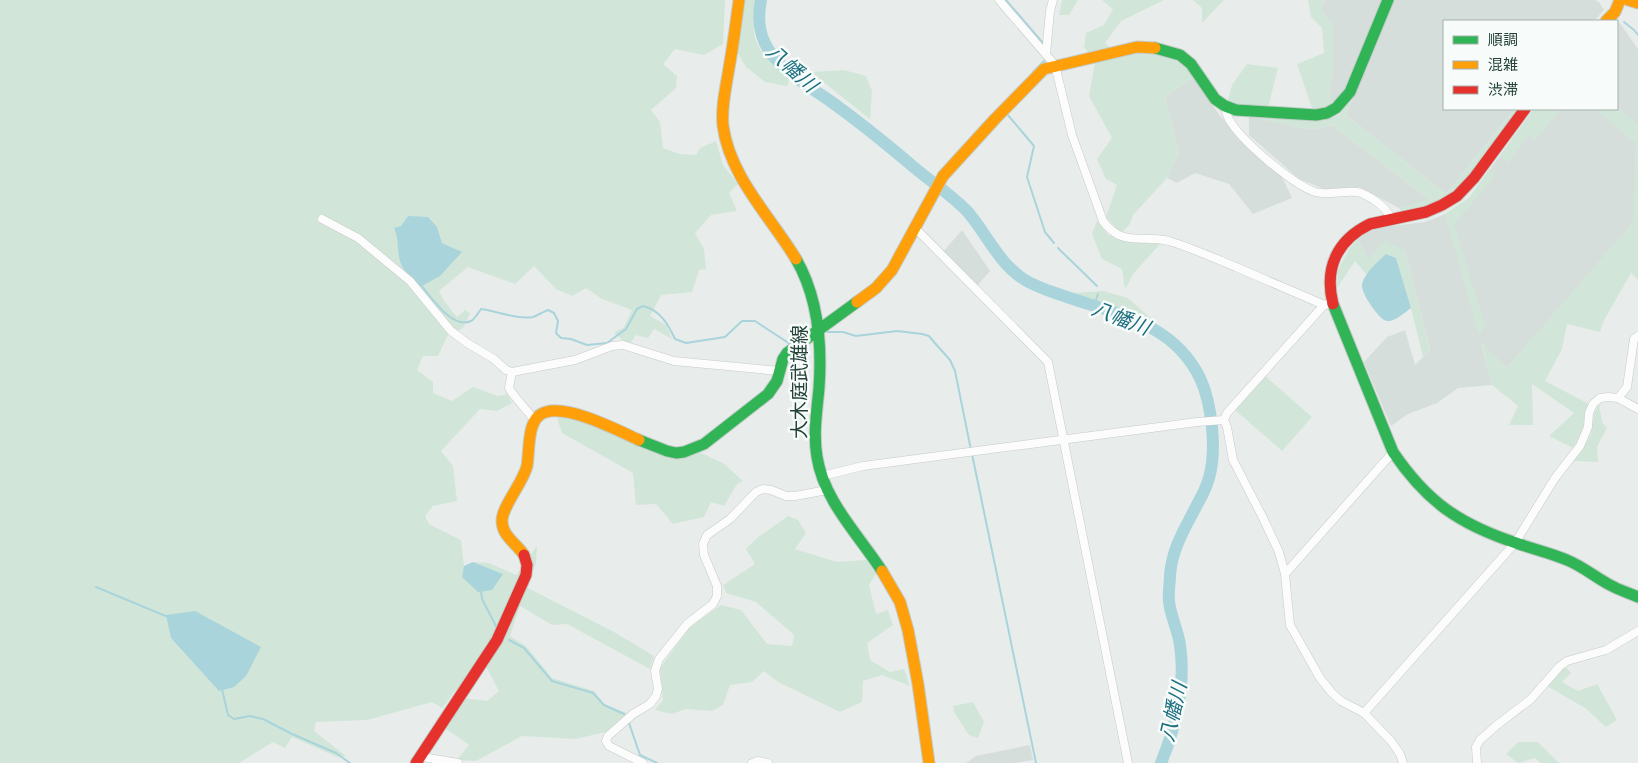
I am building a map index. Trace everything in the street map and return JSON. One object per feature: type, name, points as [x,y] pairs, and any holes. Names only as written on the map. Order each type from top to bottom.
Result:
[{"type":"street","name":"大木庭武雄線","points":[[739,0],[723,103],[723,125],[726,141],[730,155],[742,179],[794,258],[806,281],[815,310],[818,330],[820,368],[816,451],[822,476],[838,510],[881,569],[900,604],[912,645],[930,763]]},
{"type":"street","points":[[999,0],[1055,65],[1072,135],[1103,221],[1110,230],[1118,236],[1156,239],[1190,248],[1328,304]]},
{"type":"street","points":[[1046,54],[1050,11],[1053,0]]},
{"type":"street","points":[[418,759],[497,640],[526,574],[528,565],[526,556],[504,531],[502,520],[525,474],[528,463],[531,429],[534,421],[543,412],[558,409],[574,413],[676,453],[704,444],[768,394],[778,380],[783,359],[787,353],[876,288],[885,279],[892,270],[944,176],[995,119],[1044,69],[1136,47],[1154,48],[1180,55],[1191,64],[1215,99],[1225,106],[1236,110],[1326,115],[1334,111],[1350,92],[1388,0]]},
{"type":"street","points":[[1607,20],[1615,12],[1620,0]]},
{"type":"street","points":[[1628,0],[1638,3]]},
{"type":"street","points":[[1225,106],[1229,120],[1244,138],[1284,174],[1300,185],[1316,192],[1329,194],[1356,192],[1364,194],[1379,203],[1388,212],[1392,220]]},
{"type":"street","points":[[1524,110],[1473,179],[1458,196],[1433,210],[1418,215],[1370,224],[1355,232],[1344,244],[1330,271],[1328,304],[1347,341],[1393,452],[1408,474],[1429,495],[1448,512],[1475,528],[1515,544],[1568,560],[1610,585],[1638,597]]},
{"type":"street","points":[[322,219],[358,238],[410,281],[451,331],[494,359],[506,370],[512,372],[575,360],[612,346],[623,346],[674,361],[780,372]]},
{"type":"street","points":[[915,228],[1048,362],[1128,763]]},
{"type":"street","points":[[822,476],[863,466],[1222,420],[1328,304]]},
{"type":"street","points":[[1618,398],[1626,387],[1634,339],[1638,336]]},
{"type":"street","points":[[512,372],[509,388],[512,394],[527,409],[534,421]]},
{"type":"street","points":[[1364,713],[1515,544],[1550,486],[1580,446],[1588,426],[1589,413],[1593,404],[1600,398],[1618,398],[1638,409]]},
{"type":"street","points":[[1222,420],[1227,427],[1233,460],[1262,516],[1286,574],[1290,625],[1320,678],[1332,693],[1341,701],[1364,713],[1390,741],[1400,754],[1403,763]]},
{"type":"street","points":[[1286,574],[1393,452]]},
{"type":"street","points":[[643,763],[610,746],[606,741],[608,736],[633,714],[650,704],[656,696],[658,689],[655,671],[659,659],[687,624],[713,604],[717,596],[717,586],[704,555],[703,544],[707,535],[722,525],[756,492],[763,489],[786,496],[827,490]]},
{"type":"street","points":[[1477,763],[1476,747],[1480,740],[1496,725],[1531,699],[1560,666],[1567,661],[1606,650],[1638,631]]},
{"type":"street","points":[[418,759],[428,758],[458,763]]},
{"type":"street","points":[[752,763],[758,761],[768,763]]},
{"type":"shaded area","points":[[1325,0],[1383,0],[1342,94],[1334,107],[1329,91],[1333,71],[1321,9]]},
{"type":"shaded area","points":[[1392,0],[1595,0],[1599,2],[1604,10],[1595,20],[1443,20],[1443,110],[1513,110],[1446,194],[1346,115]]},
{"type":"shaded area","points":[[1618,23],[1638,49],[1638,144],[1636,145],[1634,222],[1507,368],[1481,343],[1492,385],[1458,388],[1437,403],[1408,414],[1391,426],[1364,362],[1387,337],[1405,330],[1415,365],[1430,350],[1405,250],[1368,260],[1358,239],[1375,228],[1425,222],[1445,214],[1469,198],[1533,110],[1618,110]]},
{"type":"shaded area","points":[[1193,78],[1220,116],[1282,177],[1292,198],[1253,214],[1229,184],[1195,173],[1177,183],[1167,178],[1179,153],[1165,97]]},
{"type":"shaded area","points":[[1249,116],[1311,130],[1332,125],[1430,200],[1399,208],[1359,187],[1324,189],[1299,179],[1249,135]]},
{"type":"shaded area","points":[[962,230],[990,271],[976,287],[943,252]]},
{"type":"shaded area","points":[[1030,745],[1033,760],[1015,763],[966,763],[976,756]]},
{"type":"green space","points":[[0,0],[725,0],[723,44],[704,55],[675,49],[663,64],[677,76],[676,88],[651,110],[660,122],[663,148],[680,154],[696,155],[700,148],[716,141],[723,165],[738,184],[729,193],[737,211],[711,215],[695,233],[704,249],[706,269],[699,270],[692,292],[661,295],[650,316],[666,325],[672,339],[654,329],[648,338],[636,335],[629,345],[614,333],[624,327],[632,310],[602,299],[586,288],[572,296],[556,289],[534,266],[515,284],[468,267],[439,291],[444,301],[457,317],[465,310],[470,313],[463,328],[448,335],[438,356],[423,356],[417,370],[433,382],[433,393],[452,401],[473,387],[498,396],[507,394],[512,403],[497,411],[480,409],[441,451],[453,466],[457,501],[433,506],[425,516],[429,524],[461,540],[464,566],[462,577],[503,574],[473,562],[489,563],[516,575],[537,546],[536,563],[526,587],[614,632],[654,656],[650,669],[567,624],[552,625],[520,606],[510,636],[526,646],[552,678],[594,691],[604,704],[627,713],[606,732],[575,739],[522,736],[476,761],[457,760],[469,745],[445,728],[463,698],[487,701],[499,691],[486,667],[483,655],[442,708],[432,702],[367,720],[316,722],[314,731],[346,756],[337,757],[292,737],[285,748],[273,742],[239,763],[0,763]],"holes":[[[408,216],[437,227],[442,243],[461,252],[397,242],[398,235]]]},
{"type":"green space","points":[[745,0],[756,0],[754,32],[756,39],[768,58],[791,77],[787,86],[765,82],[746,67],[737,52]]},
{"type":"green space","points":[[1062,0],[1078,0],[1069,15],[1059,15]]},
{"type":"green space","points":[[1102,0],[1164,0],[1121,21],[1105,43],[1117,54],[1151,52],[1187,65],[1193,78],[1165,97],[1179,153],[1167,178],[1133,215],[1130,224],[1121,233],[1106,217],[1117,185],[1106,179],[1097,159],[1112,138],[1089,96],[1095,62],[1084,47],[1086,33],[1104,25],[1113,9]]},
{"type":"green space","points":[[1193,0],[1224,0],[1202,23],[1202,8]]},
{"type":"green space","points":[[1308,0],[1325,0],[1321,9],[1334,26],[1333,71],[1329,91],[1334,107],[1313,111],[1297,64],[1324,53],[1322,28],[1311,17]]},
{"type":"green space","points":[[1247,64],[1278,68],[1268,108],[1227,103],[1232,85]]},
{"type":"green space","points":[[844,70],[866,76],[872,91],[870,119],[811,72]]},
{"type":"green space","points":[[1352,99],[1346,115],[1446,194],[1513,110],[1518,110],[1464,183],[1442,202],[1404,214],[1399,208],[1429,199],[1332,125],[1311,130],[1249,116],[1323,121],[1339,115]]},
{"type":"green space","points":[[1618,108],[1638,125],[1638,280],[1631,273],[1603,322],[1600,332],[1567,324],[1562,349],[1545,381],[1589,404],[1585,426],[1573,448],[1549,436],[1574,413],[1532,384],[1533,425],[1509,425],[1518,406],[1492,385],[1481,342],[1507,368],[1633,222],[1636,144],[1597,110],[1618,110]]},
{"type":"green space","points":[[1533,110],[1560,110],[1535,140],[1529,135],[1508,163],[1500,156]]},
{"type":"green space","points":[[1489,170],[1495,176],[1454,224],[1485,326],[1479,335],[1445,214],[1469,198]]},
{"type":"green space","points":[[1097,221],[1108,235],[1129,242],[1160,244],[1133,274],[1125,290],[1122,269],[1102,259],[1092,234]]},
{"type":"green space","points":[[1358,239],[1368,260],[1384,241],[1405,250],[1430,351],[1423,357],[1396,258],[1386,254],[1367,275],[1355,261],[1337,288],[1338,270],[1349,249]]},
{"type":"green space","points":[[1103,291],[1128,298],[1155,322],[1074,293]]},
{"type":"green space","points":[[1265,376],[1312,417],[1282,451],[1235,410]]},
{"type":"green space","points":[[1599,404],[1602,422],[1607,428],[1597,447],[1598,462],[1574,461],[1591,435],[1594,414]]},
{"type":"green space","points":[[569,416],[680,459],[699,452],[723,463],[743,481],[737,484],[724,506],[711,502],[704,517],[673,524],[656,504],[636,505],[633,473],[562,433],[557,418]]},
{"type":"green space","points":[[788,516],[798,520],[806,533],[795,549],[837,562],[867,560],[876,574],[869,585],[876,614],[888,610],[893,625],[867,643],[870,660],[890,672],[904,669],[910,686],[882,675],[863,681],[862,702],[840,712],[778,682],[764,671],[752,682],[730,685],[723,705],[712,711],[686,709],[672,714],[655,710],[663,700],[660,668],[690,627],[721,605],[741,610],[767,644],[792,646],[794,635],[756,602],[726,593],[723,585],[755,564],[746,549],[757,538]]},
{"type":"green space","points":[[1565,666],[1571,673],[1562,682],[1578,691],[1597,684],[1617,720],[1606,727],[1585,708],[1547,686]]},
{"type":"green space","points":[[973,702],[984,722],[978,738],[969,735],[954,712],[953,706]]},
{"type":"green space","points":[[1518,742],[1538,742],[1559,763],[1541,763],[1535,758],[1518,763],[1506,754]]},
{"type":"water","points":[[408,216],[428,217],[437,227],[442,243],[462,252],[440,276],[420,287],[401,264],[394,228],[401,226]]},
{"type":"water","points":[[1386,254],[1396,258],[1411,308],[1390,321],[1379,316],[1362,288],[1366,275]]},
{"type":"water","points":[[473,562],[503,574],[492,590],[478,592],[462,577],[464,566]]},
{"type":"water","points":[[195,611],[261,647],[246,676],[234,687],[219,691],[171,638],[166,615]]},
{"type":"waterway","name":"八幡川","points":[[761,0],[759,23],[762,37],[769,51],[780,64],[865,127],[961,205],[1000,257],[1016,273],[1040,288],[1125,316],[1160,333],[1189,359],[1200,378],[1208,401],[1212,427],[1213,454],[1206,487],[1181,536],[1171,565],[1169,601],[1180,645],[1182,675],[1175,720],[1161,763]]},
{"type":"waterway","points":[[1006,0],[1043,43]]},
{"type":"waterway","points":[[1624,22],[1638,35]]},
{"type":"waterway","points":[[1033,72],[1044,61]]},
{"type":"waterway","points":[[1007,114],[1034,146],[1027,177],[1045,232],[1054,243]]},
{"type":"waterway","points":[[1058,248],[1097,286]]},
{"type":"waterway","points":[[421,285],[436,304],[457,321],[464,323],[471,321],[481,309],[527,318],[548,310],[554,313],[558,321],[556,333],[561,338],[571,339],[587,345],[607,343],[626,329],[637,309],[643,306],[659,314],[675,339],[686,343],[725,337],[742,321],[755,321],[790,344]]},
{"type":"waterway","points":[[1094,306],[1098,294]]},
{"type":"waterway","points":[[827,332],[843,332],[856,336],[897,331],[929,336],[950,360],[955,371],[971,450]]},
{"type":"waterway","points":[[972,454],[1036,763]]},
{"type":"waterway","points":[[96,587],[168,617]]},
{"type":"waterway","points":[[481,590],[482,599],[497,628]]},
{"type":"waterway","points":[[509,640],[524,648],[552,681],[593,693],[604,705],[624,714]]},
{"type":"waterway","points":[[222,689],[228,715],[234,719],[250,716],[263,719],[336,753],[350,763]]},
{"type":"waterway","points":[[629,723],[640,755],[657,763]]},
{"type":"traffic: fast","points":[[1155,48],[1180,55],[1191,64],[1215,99],[1225,106],[1236,110],[1316,115],[1327,113],[1336,108],[1350,92],[1388,0]]},
{"type":"traffic: fast","points":[[796,259],[814,305],[819,339],[820,372],[815,440],[821,473],[834,503],[882,571]]},
{"type":"traffic: fast","points":[[639,440],[676,453],[704,444],[768,394],[777,381],[783,359],[787,353],[857,302]]},
{"type":"traffic: fast","points":[[1333,304],[1393,452],[1419,485],[1432,498],[1461,519],[1478,528],[1567,560],[1613,587],[1638,597]]},
{"type":"traffic: slow","points":[[739,0],[723,104],[723,126],[727,145],[752,196],[796,259]]},
{"type":"traffic: slow","points":[[1607,20],[1615,12],[1620,0]]},
{"type":"traffic: slow","points":[[1628,0],[1638,3]]},
{"type":"traffic: slow","points":[[857,302],[876,288],[892,270],[943,176],[1044,69],[1137,47],[1155,48]]},
{"type":"traffic: slow","points":[[524,555],[504,531],[502,521],[505,508],[525,473],[530,435],[535,420],[546,412],[567,412],[606,425],[639,440]]},
{"type":"traffic: slow","points":[[882,571],[900,602],[908,630],[929,763]]},
{"type":"traffic: jam","points":[[1333,304],[1330,279],[1332,267],[1341,247],[1349,238],[1370,224],[1426,212],[1457,196],[1474,178],[1524,110]]},
{"type":"traffic: jam","points":[[416,763],[497,640],[526,575],[527,565],[524,555]]}]
